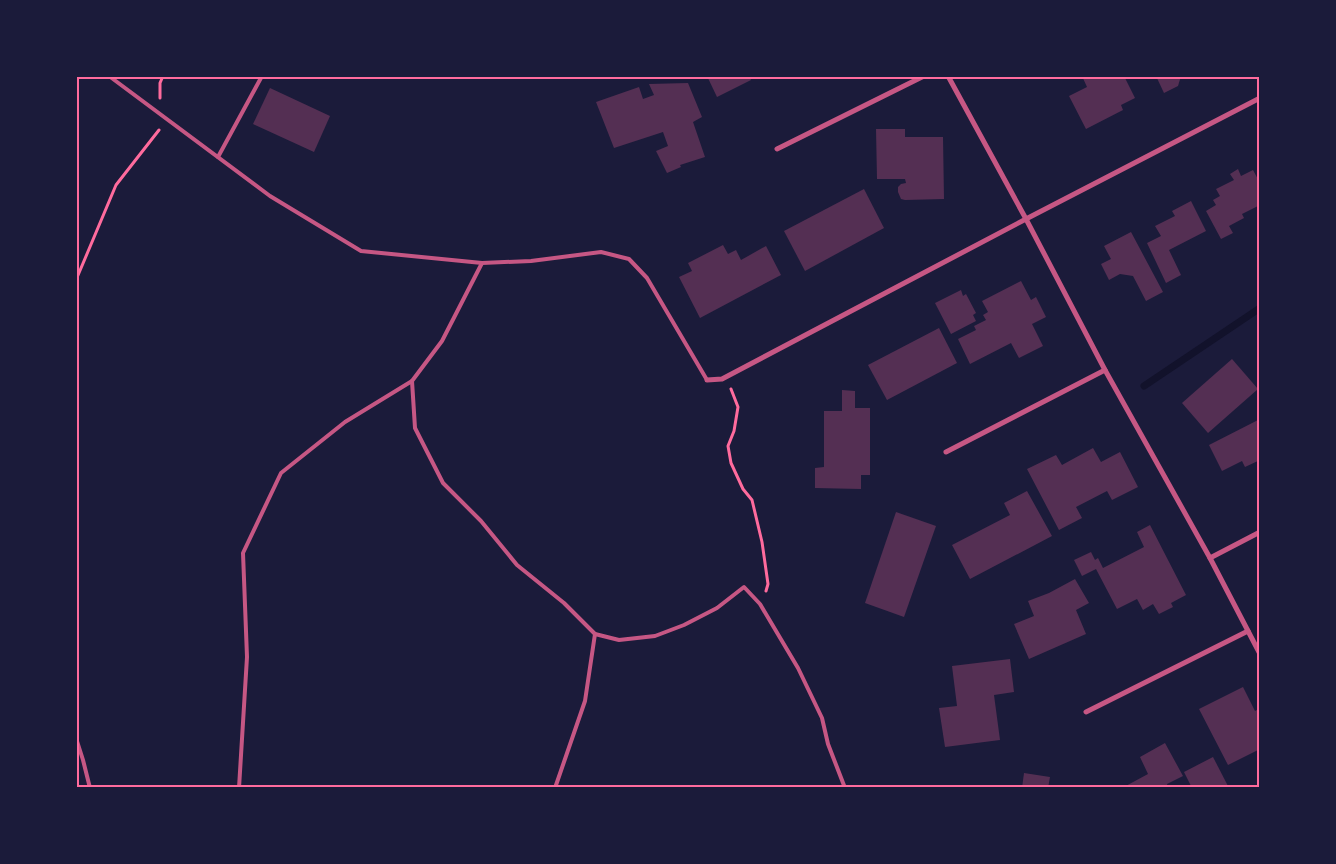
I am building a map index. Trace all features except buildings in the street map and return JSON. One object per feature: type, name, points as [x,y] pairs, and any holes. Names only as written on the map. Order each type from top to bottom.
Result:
[{"type":"street","points":[[777,148],[924,76]]},
{"type":"street","points":[[948,76],[1026,218],[1105,370],[1210,558],[1260,654]]},
{"type":"street","points":[[707,380],[724,378],[1026,218],[1260,98]]},
{"type":"street","points":[[946,452],[1105,370]]},
{"type":"street","points":[[1210,558],[1260,532]]},
{"type":"street","points":[[1086,712],[1248,631]]},
{"type":"lane","points":[[109,76],[270,196],[361,251],[482,263],[531,262],[601,252],[629,259],[647,278],[707,380]]},
{"type":"lane","points":[[218,157],[262,76]]},
{"type":"lane","points":[[239,788],[247,656],[243,553],[281,473],[345,422],[412,381],[442,341],[482,263]]},
{"type":"lane","points":[[412,381],[415,428],[443,483],[481,521],[517,565],[564,602],[595,634],[619,640],[655,636],[684,625],[717,608],[744,587],[760,604],[798,668],[822,718],[828,744],[845,788]]},
{"type":"lane","points":[[555,788],[585,701],[595,634]]},
{"type":"lane","points":[[76,738],[90,788]]},
{"type":"path","points":[[76,280],[116,185],[167,120]]},
{"type":"path","points":[[724,378],[730,386],[738,407],[734,431],[728,446],[735,472],[743,489],[752,500],[762,542],[768,584],[760,604]]},
{"type":"waterway","points":[[1144,386],[1260,308]]}]
